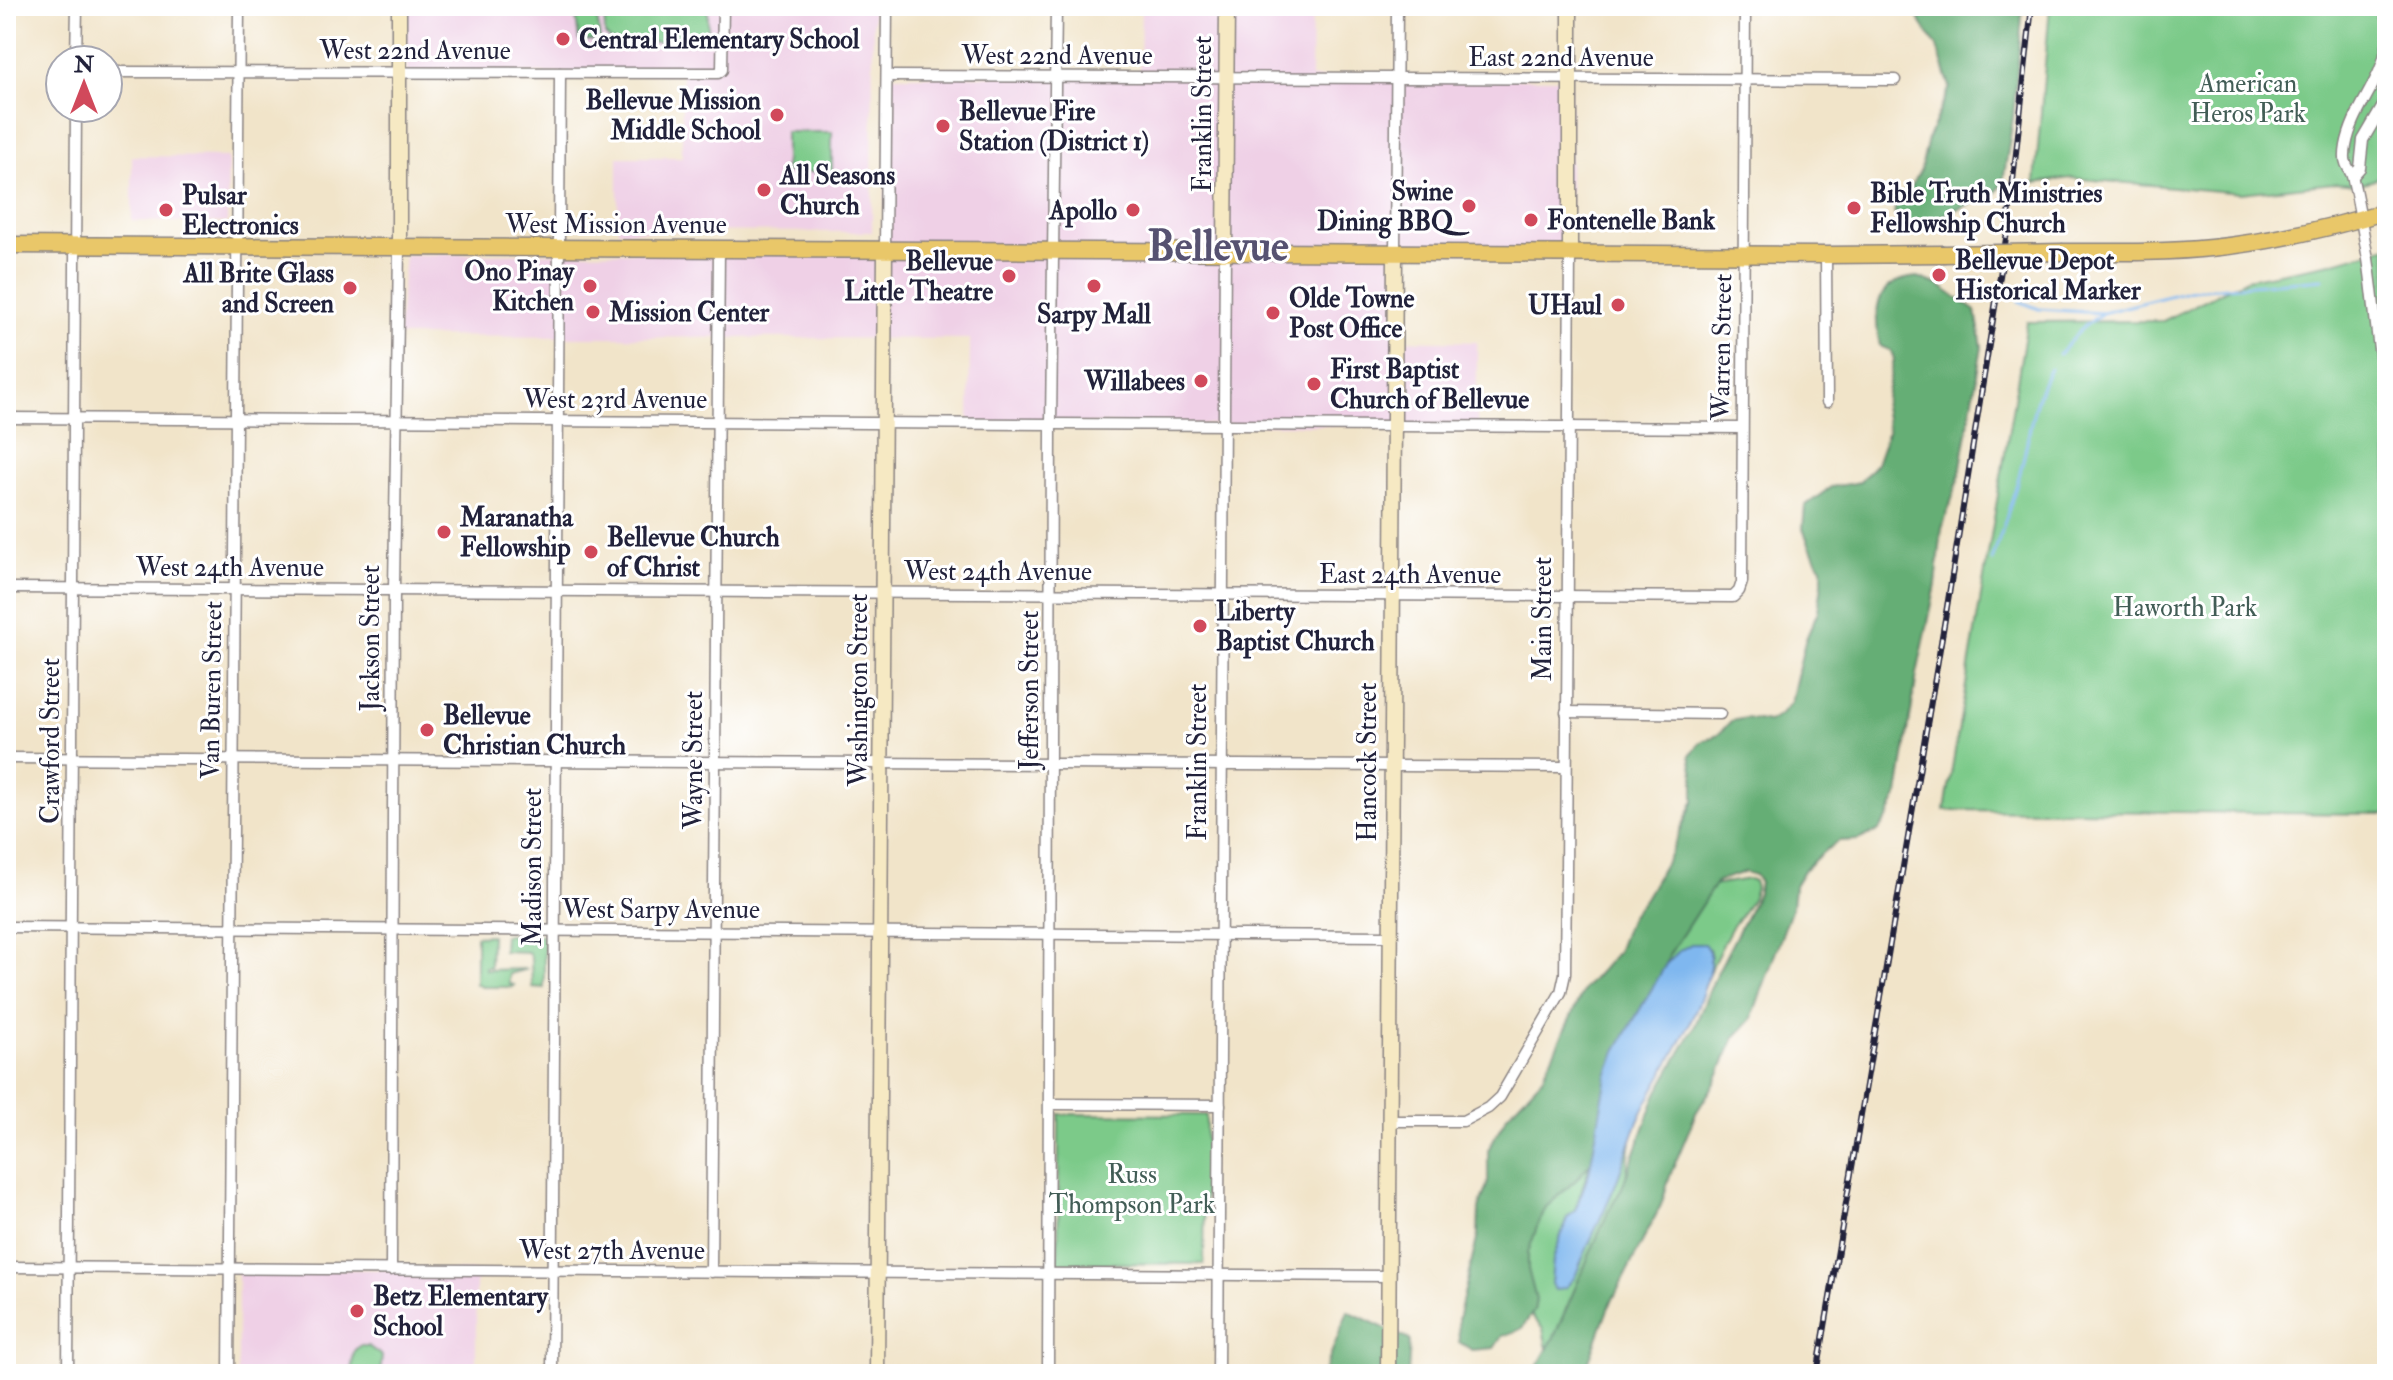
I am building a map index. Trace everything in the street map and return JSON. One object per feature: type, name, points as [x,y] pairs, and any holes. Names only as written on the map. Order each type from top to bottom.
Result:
[{"type":"main road","name":"West Mission Avenue","points":[[6,245],[1943,254],[2211,248],[2285,236],[2387,211]]},
{"type":"street","points":[[76,44],[77,6]]},
{"type":"street","name":"Van Buren Street","points":[[229,1374],[239,6]]},
{"type":"street","name":"Jackson Street","points":[[391,1270],[399,6]]},
{"type":"street","name":"West 22nd Avenue","points":[[124,72],[713,73],[722,70],[723,6]]},
{"type":"street","name":"Washington Street","points":[[877,1374],[887,6]]},
{"type":"street","name":"Jefferson Street","points":[[1048,1374],[1051,424],[1056,6]]},
{"type":"street","name":"Franklin Street","points":[[1218,1374],[1227,6]]},
{"type":"street","name":"Hancock Street","points":[[1388,1374],[1397,6]]},
{"type":"street","name":"Main Street","points":[[1390,1121],[1463,1121],[1488,1108],[1500,1097],[1557,1003],[1565,974],[1570,6]]},
{"type":"street","name":"Warren Street","points":[[1739,591],[1742,582],[1745,6]]},
{"type":"street","points":[[2385,6],[2387,18]]},
{"type":"street","points":[[2387,44],[2378,77],[2352,123],[2345,164],[2353,176],[2387,393]]},
{"type":"street","name":"Madison Street","points":[[552,1374],[560,73]]},
{"type":"street","name":"West 22nd Avenue","points":[[887,76],[1226,78]]},
{"type":"street","name":"East 22nd Avenue","points":[[1226,78],[1895,80]]},
{"type":"street","points":[[2353,176],[2360,168],[2363,140],[2387,99]]},
{"type":"street","points":[[2361,105],[2375,115]]},
{"type":"street","name":"Crawford Street","points":[[68,1374],[76,124]]},
{"type":"street","name":"Wayne Street","points":[[711,1272],[719,248]]},
{"type":"street","points":[[1826,255],[1827,402]]},
{"type":"street","name":"West 23rd Avenue","points":[[6,418],[1742,428]]},
{"type":"street","name":"West 24th Avenue","points":[[6,588],[1222,595]]},
{"type":"street","name":"East 24th Avenue","points":[[1222,595],[1722,598],[1733,597],[1739,591]]},
{"type":"street","points":[[1566,712],[1720,714]]},
{"type":"street","points":[[6,758],[1565,767]]},
{"type":"street","name":"West Sarpy Avenue","points":[[6,927],[1390,936]]},
{"type":"street","points":[[1050,1104],[1220,1105]]},
{"type":"street","name":"West 27th Avenue","points":[[6,1267],[1388,1276]]},
{"type":"shaded area","name":"Bellevue Mission Middle School","points":[[407,6],[873,6],[872,232],[618,231],[618,157],[682,157],[682,74],[407,72]]},
{"type":"shaded area","points":[[1141,6],[1312,6],[1311,78],[1570,79],[1570,253],[1396,252],[1394,340],[1477,342],[1477,426],[969,423],[970,339],[398,336],[405,255],[885,249],[887,76],[1140,76]]},
{"type":"shaded area","points":[[132,156],[228,157],[227,223],[132,221]]},
{"type":"shaded area","name":"Betz Elementary School","points":[[238,1268],[476,1271],[476,1374],[238,1374]]},
{"type":"green space","points":[[575,6],[596,6],[600,40],[579,41]]},
{"type":"green space","points":[[604,6],[708,6],[708,36],[703,43],[612,41],[605,35]]},
{"type":"green space","points":[[1910,6],[2023,6],[2013,118],[2003,182],[1995,194],[1915,230],[1906,228],[1894,214],[1897,198],[1911,186],[1921,170],[1928,138],[1950,87],[1937,47]]},
{"type":"green space","name":"American Heros Park","points":[[2050,6],[2387,6],[2387,173],[2361,185],[2334,183],[2241,193],[2071,178],[2035,183]]},
{"type":"green space","points":[[785,132],[832,132],[832,172],[785,172]]},
{"type":"green space","name":"Haworth Park","points":[[2387,247],[2387,814],[1945,810],[2027,322],[2163,321],[2247,279],[2331,263]]},
{"type":"green space","points":[[1917,277],[1939,285],[1976,311],[1982,347],[1959,478],[1942,529],[1936,585],[1917,674],[1898,795],[1878,831],[1858,840],[1839,841],[1805,869],[1794,887],[1792,907],[1751,1020],[1735,1037],[1715,1083],[1696,1113],[1661,1205],[1608,1309],[1584,1374],[1533,1374],[1554,1337],[1608,1212],[1621,1190],[1657,1093],[1694,1028],[1715,977],[1758,893],[1760,883],[1755,875],[1745,872],[1717,881],[1669,955],[1601,1150],[1577,1179],[1546,1207],[1537,1227],[1528,1253],[1528,1269],[1536,1300],[1534,1311],[1521,1329],[1502,1336],[1494,1348],[1472,1350],[1459,1342],[1458,1319],[1478,1235],[1479,1209],[1488,1182],[1488,1150],[1507,1115],[1542,1078],[1584,989],[1617,952],[1630,917],[1670,855],[1694,800],[1690,755],[1701,742],[1718,735],[1731,721],[1746,718],[1768,722],[1781,714],[1791,702],[1805,641],[1818,611],[1822,584],[1822,567],[1803,529],[1805,506],[1831,487],[1860,482],[1876,464],[1888,430],[1884,407],[1894,359],[1890,350],[1880,346],[1877,310],[1885,291],[1892,285]]},
{"type":"green space","points":[[1749,879],[1754,881],[1756,888],[1752,899],[1730,930],[1705,981],[1711,957],[1709,949],[1666,964],[1658,958],[1713,885]]},
{"type":"green space","points":[[491,935],[490,967],[485,967],[485,970],[527,969],[509,974],[512,987],[482,987],[476,984],[476,936]]},
{"type":"green space","points":[[504,935],[544,935],[544,988],[532,987],[528,952],[503,951]]},
{"type":"green space","name":"Russ Thompson Park","points":[[1059,1114],[1206,1115],[1204,1264],[1058,1263]]},
{"type":"green space","points":[[1631,1141],[1625,1183],[1557,1346],[1547,1348],[1543,1329],[1529,1313],[1518,1235],[1595,1150],[1575,1210],[1567,1218],[1553,1260],[1601,1213]]},
{"type":"green space","points":[[1348,1311],[1410,1340],[1408,1374],[1323,1374]]},
{"type":"green space","points":[[359,1346],[368,1346],[382,1356],[380,1374],[351,1374],[354,1351]]},
{"type":"water","points":[[1691,944],[1704,944],[1710,957],[1709,972],[1696,1010],[1640,1117],[1615,1186],[1575,1277],[1566,1287],[1555,1290],[1551,1284],[1553,1260],[1567,1218],[1575,1210],[1589,1173],[1607,1076],[1616,1051],[1666,964]]},
{"type":"waterway","points":[[2019,301],[2039,309],[2102,313],[2192,290],[2323,279]]},
{"type":"waterway","points":[[2059,354],[2081,329],[2102,313]]},
{"type":"waterway","points":[[1992,561],[2019,477],[2036,404],[2050,369]]},
{"type":"railway","points":[[1817,1374],[2008,226],[2032,6]]},
{"type":"place","name":"Central Elementary School","points":[[563,39]]},
{"type":"place","name":"Bellevue Mission Middle School","points":[[777,115]]},
{"type":"place","name":"Bellevue Fire Station (District 1)","points":[[943,126]]},
{"type":"place","name":"All Seasons Church","points":[[764,190]]},
{"type":"place","name":"Swine Dining BBQ","points":[[1469,206]]},
{"type":"place","name":"Bible Truth Ministries Fellowship Church","points":[[1854,208]]},
{"type":"place","name":"Pulsar Electronics","points":[[166,210]]},
{"type":"place","name":"Apollo","points":[[1133,210]]},
{"type":"place","name":"Fontenelle Bank","points":[[1531,220]]},
{"type":"place","name":"Bellevue Depot Historical Marker","points":[[1939,275]]},
{"type":"place","name":"Bellevue Little Theatre","points":[[1009,276]]},
{"type":"place","name":"Ono Pinay Kitchen","points":[[590,286]]},
{"type":"place","name":"Sarpy Mall","points":[[1094,286]]},
{"type":"place","name":"All Brite Glass and Screen","points":[[350,288]]},
{"type":"place","name":"UHaul","points":[[1618,305]]},
{"type":"place","name":"Mission Center","points":[[593,312]]},
{"type":"place","name":"Olde Towne Post Office","points":[[1273,313]]},
{"type":"place","name":"Willabees","points":[[1201,381]]},
{"type":"place","name":"First Baptist Church of Bellevue","points":[[1314,384]]},
{"type":"place","name":"Maranatha Fellowship","points":[[444,532]]},
{"type":"place","name":"Bellevue Church of Christ","points":[[591,552]]},
{"type":"place","name":"Liberty Baptist Church","points":[[1200,626]]},
{"type":"place","name":"Bellevue Christian Church","points":[[427,730]]},
{"type":"place","name":"Betz Elementary School","points":[[357,1311]]},
{"type":"district","name":"Bellevue","points":[[1218,245]]}]
